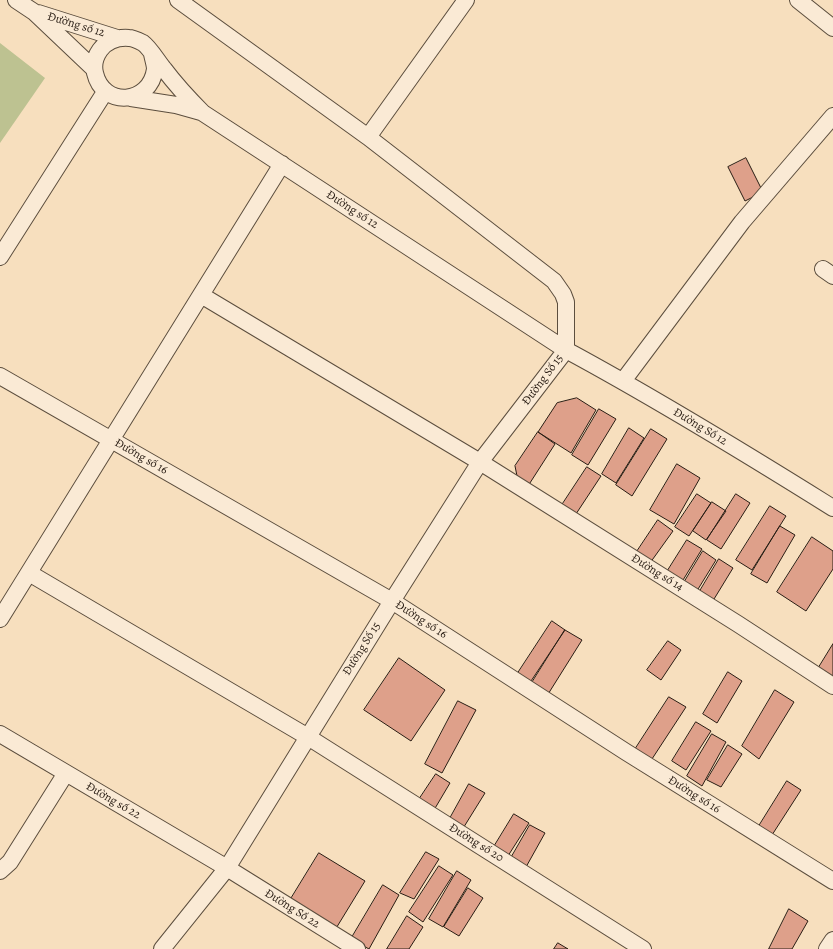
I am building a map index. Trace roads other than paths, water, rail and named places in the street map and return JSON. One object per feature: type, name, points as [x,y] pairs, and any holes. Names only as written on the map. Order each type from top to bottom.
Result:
[{"type":"street","name":"Đường số 12","points":[[16,0],[34,12],[93,68]]},
{"type":"street","points":[[178,0],[368,137],[554,281],[564,294],[566,302],[566,350]]},
{"type":"street","points":[[368,137],[466,0]]},
{"type":"street","points":[[798,0],[833,28]]},
{"type":"street","name":"Đường số 12","points":[[34,12],[117,38]]},
{"type":"street","points":[[131,98],[144,92],[152,81],[155,68],[152,54],[144,44],[131,38],[117,38],[105,44],[96,54],[93,68],[97,81],[105,92],[118,98],[131,98],[176,105],[203,113]]},
{"type":"street","name":"Đường số 12","points":[[152,54],[183,93],[203,113],[566,350]]},
{"type":"street","points":[[0,257],[105,92]]},
{"type":"street","points":[[623,381],[742,222],[833,116]]},
{"type":"street","points":[[0,619],[282,164]]},
{"type":"street","name":"Đường số 14","points":[[201,295],[480,462],[732,620],[833,686]]},
{"type":"street","name":"Đường Số 12","points":[[566,350],[623,381],[833,508]]},
{"type":"street","name":"Đường Số 15","points":[[162,949],[227,868],[480,462],[566,350]]},
{"type":"street","name":"Đường số 16","points":[[0,376],[392,602],[626,752],[833,881]]},
{"type":"street","name":"Đường số 20","points":[[29,573],[308,737],[644,949]]},
{"type":"street","name":"Đường số 22","points":[[0,734],[227,868]]},
{"type":"street","points":[[0,872],[10,862],[66,773]]},
{"type":"street","name":"Đường Số 22","points":[[227,868],[347,946]]},
{"type":"street","points":[[827,949],[833,940]]}]
